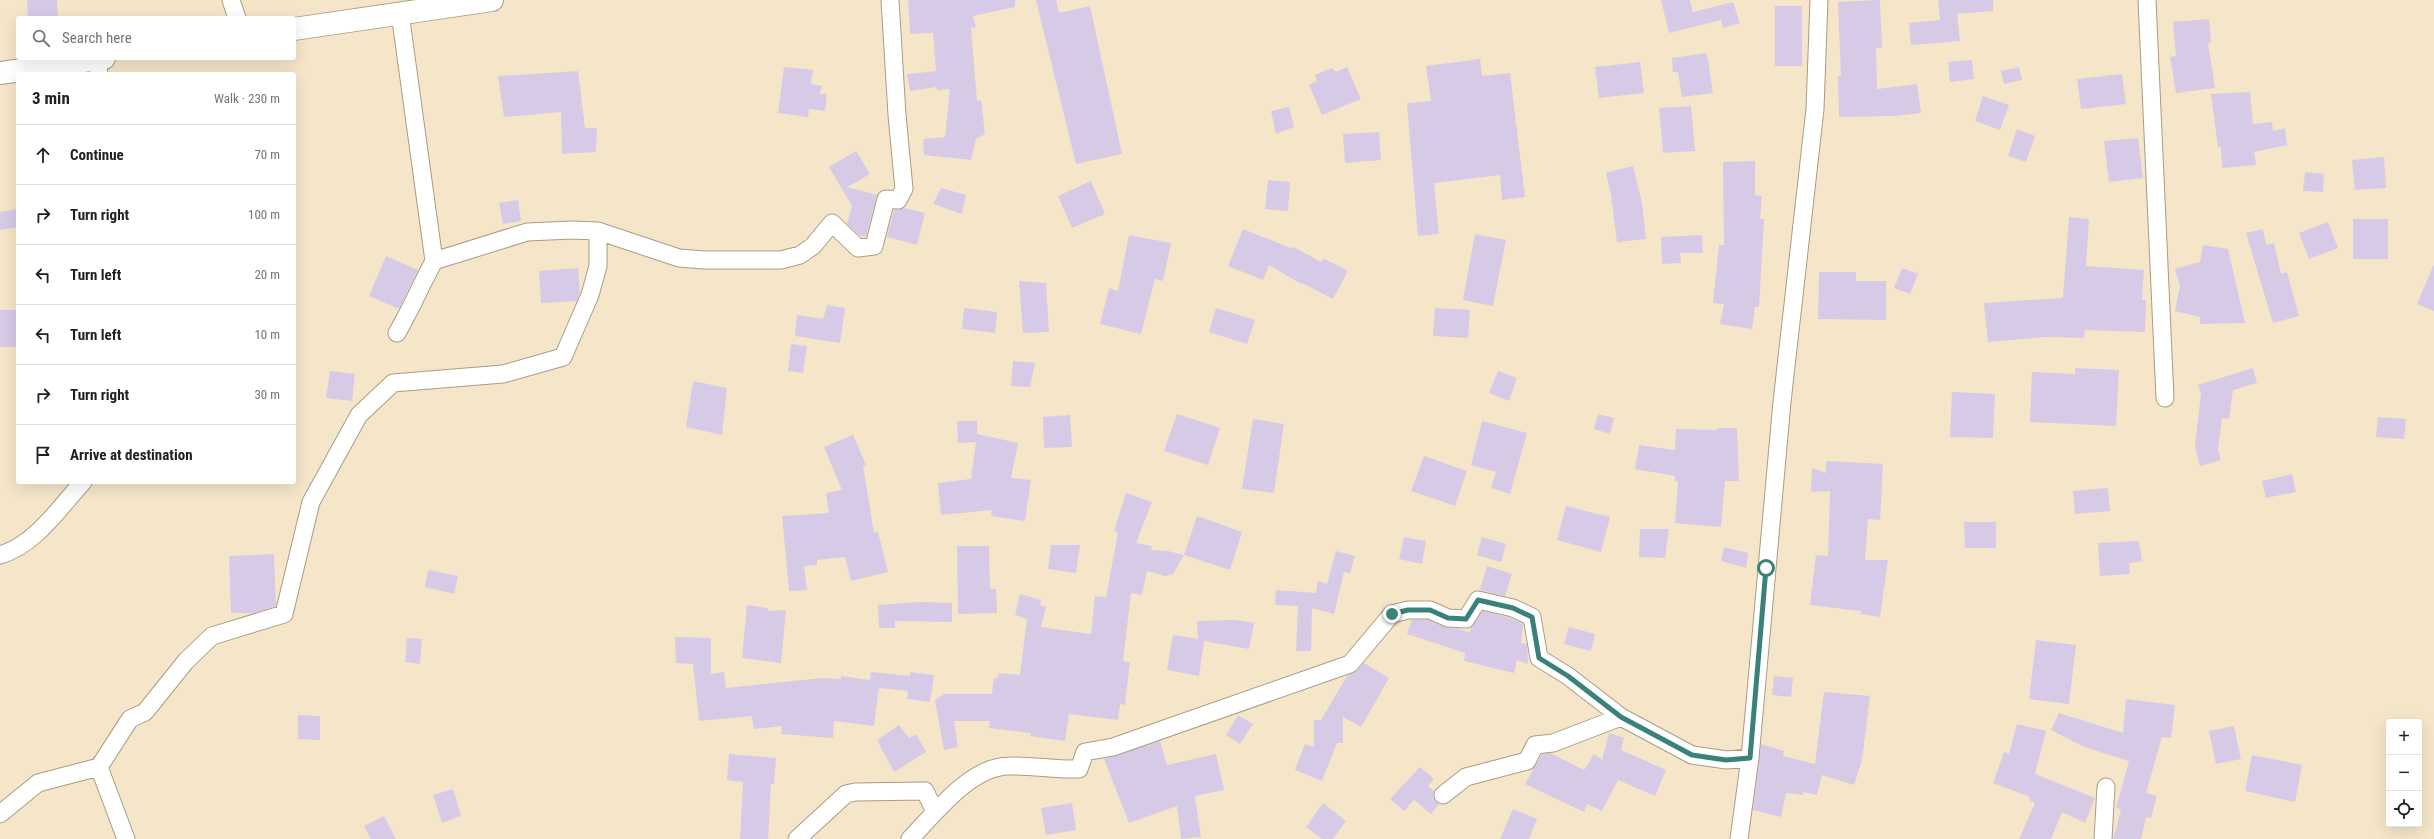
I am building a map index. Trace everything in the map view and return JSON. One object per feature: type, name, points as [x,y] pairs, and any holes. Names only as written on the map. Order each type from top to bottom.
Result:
[{"type":"main road","points":[[296,30],[492,0]]},
{"type":"main road","points":[[0,73],[100,64]]},
{"type":"street","points":[[231,0],[236,16]]},
{"type":"street","points":[[434,261],[527,232],[572,230],[598,231],[679,258],[704,260],[781,260],[800,255],[813,246],[832,223],[858,248],[874,246],[886,199],[898,200],[904,189],[897,115],[890,0]]},
{"type":"street","points":[[1739,839],[1750,758],[1781,410],[1815,109],[1819,0]]},
{"type":"street","points":[[2147,0],[2165,398]]},
{"type":"street","points":[[397,333],[411,309],[422,282],[434,261],[400,13]]},
{"type":"street","points":[[0,814],[38,783],[99,767],[130,719],[145,712],[186,661],[212,636],[284,614],[311,502],[359,415],[393,383],[503,374],[563,356],[590,295],[598,266],[598,231]]},
{"type":"street","points":[[0,555],[11,552],[30,539],[81,484]]},
{"type":"street","points":[[910,839],[935,812],[978,774],[992,768],[1008,766],[1079,769],[1084,752],[1113,747],[1350,664],[1392,614],[1408,610],[1430,610],[1448,618],[1466,619],[1478,600],[1513,608],[1532,617],[1539,658],[1568,676],[1621,717],[1692,755],[1726,760],[1750,758]]},
{"type":"street","points":[[1443,795],[1466,777],[1527,761],[1534,745],[1552,743],[1621,717]]},
{"type":"street","points":[[99,767],[126,839]]},
{"type":"street","points":[[2103,839],[2106,787]]},
{"type":"street","points":[[797,839],[834,803],[846,794],[855,792],[926,791],[935,812]]},
{"type":"building","points":[[27,0],[57,0],[58,16],[28,16]]},
{"type":"building","points":[[908,0],[1015,0],[1015,7],[973,16],[976,27],[971,28],[977,101],[981,100],[985,134],[976,139],[971,160],[924,155],[923,139],[945,137],[950,89],[937,90],[937,87],[910,91],[907,74],[936,71],[933,33],[910,34]]},
{"type":"building","points":[[1036,0],[1056,0],[1059,13],[1090,6],[1122,154],[1076,164]]},
{"type":"building","points":[[1661,0],[1690,0],[1693,12],[1733,2],[1740,23],[1723,28],[1721,20],[1669,33]]},
{"type":"building","points":[[1880,0],[1882,48],[1876,48],[1877,89],[1917,84],[1921,113],[1894,116],[1839,117],[1838,76],[1841,76],[1838,2]]},
{"type":"building","points":[[1938,0],[1993,0],[1993,11],[1957,14],[1960,41],[1911,45],[1909,23],[1940,20]]},
{"type":"building","points":[[1775,6],[1802,6],[1802,66],[1775,66]]},
{"type":"building","points":[[2209,19],[2211,42],[2208,43],[2215,88],[2176,93],[2170,57],[2176,56],[2173,22]]},
{"type":"building","points":[[1707,53],[1713,93],[1682,97],[1678,72],[1673,72],[1672,58]]},
{"type":"building","points":[[1480,59],[1482,76],[1510,73],[1525,197],[1502,200],[1500,175],[1434,183],[1439,234],[1418,236],[1407,103],[1431,101],[1426,66]]},
{"type":"building","points":[[1972,60],[1974,79],[1950,82],[1948,62]]},
{"type":"building","points":[[1640,62],[1644,93],[1599,98],[1595,67]]},
{"type":"building","points":[[784,67],[813,70],[811,84],[822,86],[820,94],[827,94],[825,111],[809,109],[808,117],[778,113]]},
{"type":"building","points":[[1347,67],[1361,99],[1322,115],[1309,85],[1317,81],[1315,75],[1332,68],[1336,72]]},
{"type":"building","points":[[2019,67],[2022,80],[2004,84],[2001,71]]},
{"type":"building","points":[[578,71],[585,128],[597,128],[596,152],[562,154],[561,112],[504,117],[498,76]]},
{"type":"building","points":[[2122,74],[2126,104],[2081,109],[2077,79]]},
{"type":"building","points":[[2250,92],[2253,124],[2272,122],[2273,131],[2285,128],[2287,145],[2254,152],[2256,165],[2222,168],[2221,147],[2218,147],[2211,94]]},
{"type":"building","points":[[1983,96],[2009,105],[2000,130],[1975,121]]},
{"type":"building","points":[[1691,106],[1695,151],[1663,153],[1659,108]]},
{"type":"building","points":[[1289,107],[1294,127],[1276,134],[1271,111]]},
{"type":"building","points":[[2017,129],[2035,136],[2026,162],[2008,156]]},
{"type":"building","points":[[1379,132],[1381,160],[1345,163],[1343,134]]},
{"type":"building","points":[[2138,138],[2143,178],[2109,182],[2104,141]]},
{"type":"building","points":[[856,151],[870,174],[847,187],[877,195],[866,237],[859,235],[847,224],[852,206],[829,167]]},
{"type":"building","points":[[2384,157],[2386,188],[2355,190],[2352,160]]},
{"type":"building","points":[[1755,161],[1755,195],[1762,196],[1760,219],[1764,219],[1759,307],[1755,307],[1752,329],[1720,324],[1724,304],[1713,303],[1719,245],[1724,245],[1723,162]]},
{"type":"building","points":[[1633,166],[1642,202],[1646,239],[1617,242],[1611,195],[1606,173]]},
{"type":"building","points":[[2305,172],[2324,174],[2323,192],[2303,191]]},
{"type":"building","points":[[1268,180],[1290,182],[1288,211],[1265,209]]},
{"type":"building","points":[[1091,181],[1105,214],[1072,228],[1058,196]]},
{"type":"building","points":[[941,188],[966,195],[962,214],[933,204]]},
{"type":"building","points":[[518,200],[521,221],[503,224],[499,203]]},
{"type":"building","points":[[904,208],[925,213],[917,245],[887,237],[894,210]]},
{"type":"building","points":[[16,209],[16,227],[0,230],[0,212]]},
{"type":"building","points":[[2069,217],[2089,219],[2086,266],[2144,270],[2142,300],[2146,300],[2145,332],[2085,330],[2084,338],[2045,337],[1988,342],[1984,303],[2063,298]]},
{"type":"building","points":[[2353,219],[2388,219],[2388,259],[2353,259]]},
{"type":"building","points":[[2328,222],[2338,248],[2309,259],[2299,233]]},
{"type":"building","points":[[1243,229],[1293,249],[1294,247],[1321,262],[1323,258],[1348,271],[1333,299],[1302,283],[1301,284],[1269,265],[1263,280],[1228,266]]},
{"type":"building","points":[[2263,229],[2266,245],[2274,243],[2281,274],[2287,272],[2299,316],[2273,323],[2246,233]]},
{"type":"building","points":[[1475,234],[1506,240],[1493,306],[1463,300]]},
{"type":"building","points":[[1129,235],[1171,243],[1163,281],[1155,279],[1141,334],[1100,324],[1109,288],[1118,291]]},
{"type":"building","points":[[1702,235],[1703,253],[1680,253],[1681,263],[1662,264],[1661,237]]},
{"type":"building","points":[[2203,245],[2228,249],[2245,323],[2200,324],[2200,317],[2175,311],[2180,286],[2175,269],[2200,262]]},
{"type":"building","points":[[386,256],[418,270],[399,309],[369,296]]},
{"type":"building","points":[[2434,264],[2434,311],[2417,304]]},
{"type":"building","points":[[578,268],[580,293],[577,301],[541,303],[539,271]]},
{"type":"building","points":[[1902,268],[1918,274],[1910,294],[1894,288]]},
{"type":"building","points":[[1819,272],[1856,272],[1856,281],[1886,281],[1886,320],[1818,319]]},
{"type":"building","points":[[1019,281],[1046,283],[1049,332],[1023,333]]},
{"type":"building","points":[[827,305],[845,308],[840,343],[795,336],[797,315],[823,319]]},
{"type":"building","points":[[964,308],[997,312],[995,333],[962,329]]},
{"type":"building","points":[[1216,308],[1255,320],[1247,344],[1209,332]]},
{"type":"building","points":[[1435,308],[1470,310],[1468,338],[1433,336]]},
{"type":"building","points":[[0,310],[16,310],[16,347],[0,347]]},
{"type":"building","points":[[791,344],[807,346],[803,373],[788,371]]},
{"type":"building","points":[[1013,361],[1035,363],[1030,387],[1011,386]]},
{"type":"building","points":[[2075,368],[2119,370],[2116,426],[2030,422],[2032,372],[2075,374]]},
{"type":"building","points":[[2253,368],[2257,383],[2233,390],[2229,419],[2222,418],[2218,449],[2221,460],[2200,466],[2195,446],[2201,393],[2198,385]]},
{"type":"building","points":[[330,371],[355,374],[352,401],[326,398]]},
{"type":"building","points":[[1498,371],[1517,378],[1509,401],[1489,393]]},
{"type":"building","points":[[693,381],[727,388],[722,435],[686,427]]},
{"type":"building","points":[[1952,392],[1995,394],[1993,438],[1950,437]]},
{"type":"building","points":[[1177,414],[1220,428],[1208,465],[1164,451]]},
{"type":"building","points":[[1598,414],[1614,418],[1610,434],[1594,429]]},
{"type":"building","points":[[1070,415],[1072,447],[1044,448],[1043,417]]},
{"type":"building","points":[[2378,417],[2406,419],[2404,439],[2376,437]]},
{"type":"building","points":[[1253,419],[1284,424],[1274,493],[1242,489]]},
{"type":"building","points":[[957,421],[977,421],[977,434],[1018,443],[1011,478],[1031,480],[1025,521],[991,516],[992,510],[941,515],[938,483],[971,479],[976,442],[958,443]]},
{"type":"building","points":[[1482,421],[1527,433],[1510,494],[1491,488],[1496,472],[1471,465]]},
{"type":"building","points":[[1717,428],[1737,428],[1739,481],[1725,481],[1721,527],[1675,523],[1678,481],[1675,481],[1675,476],[1635,469],[1639,445],[1675,450],[1676,429],[1717,430]]},
{"type":"building","points":[[853,435],[866,465],[863,466],[874,533],[878,532],[888,572],[851,581],[845,557],[817,560],[817,565],[804,566],[807,590],[789,591],[782,516],[829,513],[826,493],[842,490],[824,447]]},
{"type":"building","points":[[1424,456],[1467,471],[1455,506],[1411,491]]},
{"type":"building","points":[[1826,461],[1883,464],[1880,520],[1868,519],[1865,560],[1888,560],[1880,617],[1861,614],[1861,611],[1810,605],[1816,555],[1828,556],[1830,491],[1811,492],[1812,468],[1826,473]]},
{"type":"building","points":[[2292,474],[2296,492],[2266,498],[2262,481]]},
{"type":"building","points":[[2108,488],[2110,511],[2075,514],[2073,491]]},
{"type":"building","points":[[1126,493],[1152,502],[1136,543],[1152,546],[1151,550],[1168,551],[1184,555],[1173,574],[1165,576],[1147,571],[1142,595],[1131,593],[1123,661],[1130,662],[1125,705],[1120,704],[1118,720],[1069,714],[1065,741],[1030,736],[1031,733],[989,728],[990,721],[954,721],[958,747],[944,750],[935,700],[944,694],[992,694],[994,678],[998,678],[999,673],[1020,675],[1027,619],[1015,615],[1020,594],[1041,600],[1040,605],[1046,607],[1041,627],[1091,634],[1095,596],[1106,597],[1118,532],[1114,531]]},
{"type":"building","points":[[1566,506],[1610,517],[1601,552],[1557,540]]},
{"type":"building","points":[[1197,516],[1242,532],[1230,570],[1184,555]]},
{"type":"building","points":[[1964,522],[1996,522],[1996,548],[1965,548]]},
{"type":"building","points":[[1640,529],[1669,529],[1665,558],[1639,557]]},
{"type":"building","points":[[1404,537],[1426,541],[1422,564],[1399,559]]},
{"type":"building","points":[[1482,537],[1506,544],[1501,562],[1477,555]]},
{"type":"building","points":[[2139,541],[2142,561],[2129,563],[2130,574],[2100,576],[2098,543]]},
{"type":"building","points":[[1051,545],[1080,545],[1076,573],[1048,569]]},
{"type":"building","points":[[957,546],[989,546],[990,589],[996,589],[997,613],[958,614]]},
{"type":"building","points":[[1724,547],[1748,553],[1746,568],[1721,561]]},
{"type":"building","points":[[1336,551],[1355,556],[1350,573],[1344,572],[1334,614],[1312,608],[1311,651],[1296,651],[1298,606],[1275,605],[1276,590],[1316,593],[1318,581],[1327,584]]},
{"type":"building","points":[[274,554],[276,606],[255,613],[231,613],[229,556]]},
{"type":"building","points":[[1487,566],[1512,574],[1505,596],[1480,590]]},
{"type":"building","points":[[428,570],[458,576],[454,594],[425,587]]},
{"type":"building","points":[[920,602],[952,603],[952,622],[895,621],[895,628],[879,628],[878,605]]},
{"type":"building","points":[[747,605],[768,608],[768,611],[786,610],[781,663],[742,658]]},
{"type":"building","points":[[1483,611],[1510,618],[1523,624],[1521,643],[1527,644],[1528,664],[1517,660],[1514,673],[1464,661],[1465,653],[1407,634],[1412,620],[1428,620],[1444,627],[1459,629],[1470,633],[1471,627]]},
{"type":"building","points":[[1235,620],[1254,623],[1249,649],[1204,641],[1199,676],[1167,670],[1173,635],[1198,639],[1197,621]]},
{"type":"building","points":[[1569,627],[1595,634],[1591,651],[1564,644]]},
{"type":"building","points":[[675,637],[711,638],[711,674],[724,672],[726,688],[822,678],[841,679],[841,676],[870,680],[871,672],[910,676],[910,672],[934,675],[930,702],[907,699],[908,691],[879,688],[874,726],[834,721],[833,738],[781,734],[782,726],[754,729],[752,716],[699,721],[693,664],[676,663]]},
{"type":"building","points":[[407,638],[422,639],[420,664],[405,662]]},
{"type":"building","points":[[2036,640],[2076,645],[2069,704],[2029,699]]},
{"type":"building","points":[[1364,663],[1389,678],[1361,727],[1343,717],[1343,743],[1337,743],[1322,781],[1295,770],[1305,744],[1314,747],[1314,720],[1321,720],[1347,676],[1357,671]]},
{"type":"building","points":[[1774,676],[1793,678],[1791,697],[1772,695]]},
{"type":"building","points":[[1824,692],[1870,696],[1862,760],[1854,785],[1822,775],[1817,795],[1803,792],[1803,795],[1786,793],[1781,817],[1753,810],[1761,744],[1784,751],[1783,756],[1815,764]]},
{"type":"building","points":[[2126,699],[2175,705],[2171,738],[2162,737],[2146,793],[2157,796],[2151,818],[2146,817],[2141,839],[2113,839],[2121,810],[2116,808],[2129,761],[2084,747],[2051,730],[2059,713],[2123,733]]},
{"type":"building","points":[[298,715],[320,716],[320,740],[298,739]]},
{"type":"building","points":[[1238,715],[1253,724],[1240,744],[1226,735]]},
{"type":"building","points":[[2017,724],[2046,731],[2035,774],[2095,798],[2085,823],[2062,812],[2051,839],[2019,839],[2035,803],[2029,800],[2030,797],[1993,783],[2004,752],[2009,754]]},
{"type":"building","points":[[899,725],[909,738],[916,734],[926,752],[894,772],[877,740]]},
{"type":"building","points":[[2234,726],[2241,759],[2216,764],[2209,731]]},
{"type":"building","points":[[1609,733],[1624,738],[1621,750],[1666,770],[1655,796],[1618,780],[1602,811],[1587,804],[1584,812],[1525,784],[1542,754],[1550,753],[1584,770],[1594,754],[1602,760]]},
{"type":"building","points":[[1160,741],[1167,765],[1216,754],[1224,790],[1195,796],[1201,837],[1181,839],[1177,806],[1129,823],[1104,759]]},
{"type":"building","points":[[729,754],[776,758],[774,784],[771,784],[768,839],[740,839],[743,782],[727,780]]},
{"type":"building","points":[[2252,755],[2302,765],[2295,802],[2245,791]]},
{"type":"building","points":[[1420,767],[1434,779],[1428,786],[1434,791],[1433,797],[1439,804],[1431,814],[1414,800],[1404,811],[1390,799]]},
{"type":"building","points":[[453,789],[461,816],[442,823],[433,795]]},
{"type":"building","points":[[1072,803],[1076,830],[1046,835],[1041,808]]},
{"type":"building","points":[[1323,803],[1346,821],[1333,839],[1322,839],[1306,827]]},
{"type":"building","points":[[1513,809],[1537,819],[1529,839],[1500,839]]},
{"type":"building","points":[[384,816],[396,839],[371,839],[364,826]]},
{"type":"route","points":[[1392,614],[1408,610],[1430,610],[1448,618],[1466,619],[1478,600],[1513,608],[1532,617],[1539,658],[1568,676],[1621,717],[1645,728],[1692,755],[1726,760],[1750,758],[1766,568]]}]
